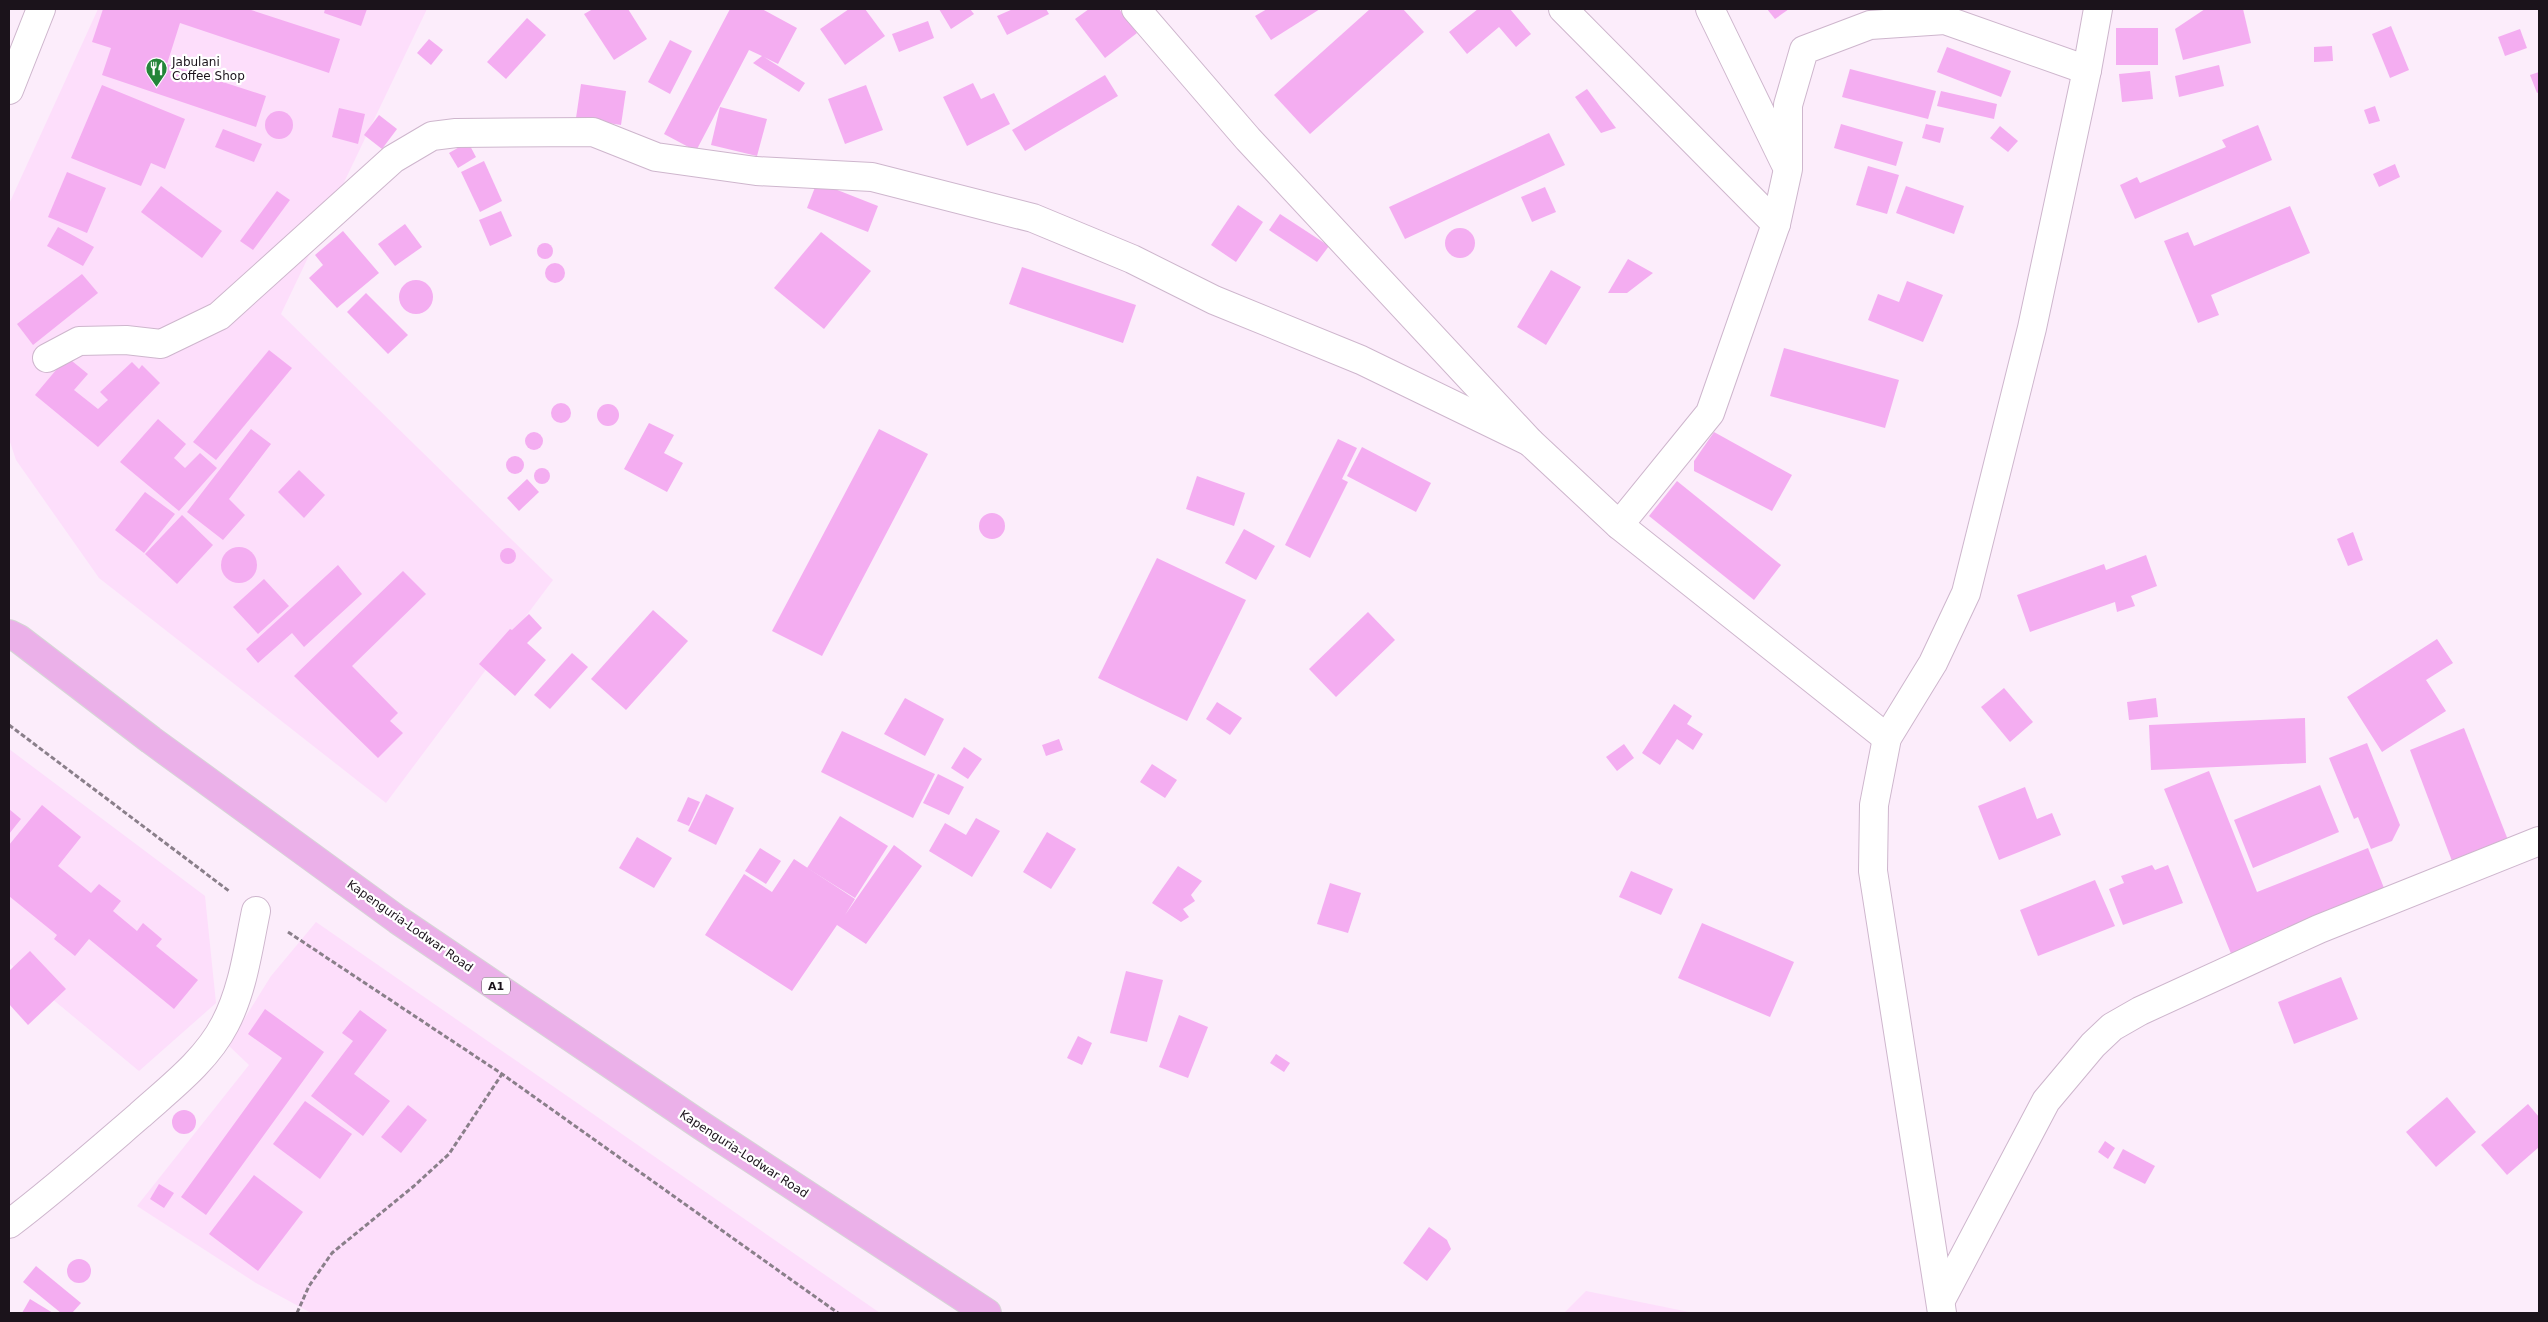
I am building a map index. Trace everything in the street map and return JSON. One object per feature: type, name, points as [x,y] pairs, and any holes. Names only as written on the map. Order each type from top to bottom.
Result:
[{"type":"highway","name":"Kapenguria-Lodwar Road","points":[[12,632],[152,740],[398,920],[702,1126],[987,1313]]},
{"type":"street","points":[[9,90],[41,9]]},
{"type":"street","points":[[1136,9],[1248,139],[1530,442],[1619,525],[1887,738]]},
{"type":"street","points":[[1564,9],[1776,224]]},
{"type":"street","points":[[1710,9],[1788,169]]},
{"type":"street","points":[[1941,1307],[1873,871],[1874,805],[1887,738],[1933,663],[1966,593],[2032,328],[2087,70],[2098,9]]},
{"type":"street","points":[[1619,525],[1710,413],[1776,224],[1788,169],[1788,105],[1804,50],[1870,25],[1945,20],[2087,70]]},
{"type":"street","points":[[47,358],[79,341],[126,340],[161,344],[219,316],[392,160],[432,136],[456,133],[593,132],[656,158],[756,170],[872,177],[1033,218],[1132,259],[1214,300],[1361,360],[1530,442]]},
{"type":"street","points":[[1941,1307],[2046,1101],[2093,1045],[2112,1028],[2140,1011],[2319,929],[2539,842]]},
{"type":"street","points":[[9,1224],[89,1159],[175,1084],[189,1071],[209,1046],[225,1025],[239,992],[256,911]]},
{"type":"path","points":[[9,725],[256,911],[502,1074],[838,1313]]},
{"type":"path","points":[[297,1313],[309,1286],[332,1253],[414,1186],[448,1154],[502,1074]]},
{"type":"shaded area","points":[[98,9],[427,9],[281,314],[553,580],[386,803],[99,578],[16,460],[9,439],[9,204]]},
{"type":"shaded area","points":[[9,749],[205,896],[216,1003],[139,1071],[9,963]]},
{"type":"shaded area","points":[[316,922],[880,1313],[311,1313],[256,1283],[137,1206],[249,1065],[228,1045],[271,976]]},
{"type":"shaded area","points":[[1586,1291],[1694,1313],[1564,1313]]},
{"type":"building","points":[[103,9],[248,9],[340,39],[329,73],[180,23],[167,64],[266,96],[256,127],[102,75],[111,48],[92,42]]},
{"type":"building","points":[[325,9],[367,9],[361,26],[324,13]]},
{"type":"building","points":[[593,9],[628,9],[647,39],[614,60],[584,14]]},
{"type":"building","points":[[730,9],[762,9],[797,28],[778,64],[764,57],[805,83],[799,92],[753,63],[762,56],[749,50],[696,151],[664,134]]},
{"type":"building","points":[[849,9],[865,9],[885,36],[845,65],[820,29]]},
{"type":"building","points":[[939,9],[970,9],[974,14],[951,29]]},
{"type":"building","points":[[1013,9],[1046,9],[1049,14],[1007,35],[997,16]]},
{"type":"building","points":[[1089,9],[1119,9],[1137,33],[1105,58],[1075,19]]},
{"type":"building","points":[[1267,9],[1320,9],[1271,40],[1255,16]]},
{"type":"building","points":[[1370,9],[1403,9],[1424,32],[1310,134],[1274,95]]},
{"type":"building","points":[[1478,9],[1510,9],[1531,34],[1516,47],[1499,27],[1467,54],[1449,32]]},
{"type":"building","points":[[1767,9],[1789,9],[1775,19]]},
{"type":"building","points":[[2205,9],[2243,9],[2251,43],[2183,60],[2175,29]]},
{"type":"building","points":[[527,18],[546,35],[506,79],[487,62]]},
{"type":"building","points":[[928,21],[934,38],[899,52],[892,34]]},
{"type":"building","points":[[2391,26],[2409,70],[2390,78],[2372,34]]},
{"type":"building","points":[[2116,28],[2158,28],[2158,65],[2116,65]]},
{"type":"building","points":[[2520,29],[2527,48],[2505,56],[2498,37]]},
{"type":"building","points":[[429,39],[443,50],[431,65],[417,53]]},
{"type":"building","points":[[670,40],[692,51],[670,94],[648,82]]},
{"type":"building","points":[[2332,46],[2333,61],[2314,62],[2314,47]]},
{"type":"building","points":[[1947,47],[2011,71],[2001,97],[1937,72]]},
{"type":"building","points":[[2219,65],[2224,86],[2179,97],[2175,76]]},
{"type":"building","points":[[1850,69],[1936,91],[1928,119],[1842,97]]},
{"type":"building","points":[[2150,71],[2153,99],[2122,102],[2119,74]]},
{"type":"building","points":[[2539,72],[2539,92],[2537,93],[2530,75]]},
{"type":"building","points":[[1105,75],[1118,96],[1025,151],[1012,130]]},
{"type":"building","points":[[973,83],[981,99],[994,93],[1010,124],[967,146],[943,97]]},
{"type":"building","points":[[581,84],[626,91],[621,125],[576,118]]},
{"type":"building","points":[[102,85],[185,119],[165,169],[151,163],[141,186],[71,158]]},
{"type":"building","points":[[866,85],[883,130],[845,144],[828,99]]},
{"type":"building","points":[[1587,89],[1616,128],[1601,133],[1575,97]]},
{"type":"building","points":[[1941,91],[1997,104],[1994,119],[1937,106]]},
{"type":"building","points":[[2375,106],[2380,121],[2369,124],[2364,110]]},
{"type":"building","points":[[720,107],[767,119],[757,156],[711,145]]},
{"type":"building","points":[[339,108],[365,114],[358,144],[332,137]]},
{"type":"building","points":[[279,111],[289,115],[293,125],[289,135],[279,139],[269,135],[265,125],[269,115]]},
{"type":"building","points":[[379,115],[397,129],[382,149],[364,135]]},
{"type":"building","points":[[1841,124],[1903,142],[1896,166],[1834,148]]},
{"type":"building","points":[[1926,124],[1944,128],[1940,143],[1922,138]]},
{"type":"building","points":[[2258,125],[2272,160],[2135,219],[2120,185],[2137,177],[2140,183],[2226,147],[2222,140]]},
{"type":"building","points":[[2000,126],[2018,141],[2008,152],[1990,138]]},
{"type":"building","points":[[223,129],[262,144],[254,162],[215,147]]},
{"type":"building","points":[[1549,133],[1565,165],[1405,239],[1389,207]]},
{"type":"building","points":[[468,142],[476,157],[458,168],[449,153]]},
{"type":"building","points":[[484,161],[502,201],[480,212],[461,172]]},
{"type":"building","points":[[2395,164],[2400,177],[2379,187],[2373,174]]},
{"type":"building","points":[[1868,166],[1899,175],[1887,214],[1856,205]]},
{"type":"building","points":[[67,172],[106,188],[87,233],[48,217]]},
{"type":"building","points":[[817,182],[878,206],[868,232],[807,208]]},
{"type":"building","points":[[161,186],[222,231],[202,258],[141,212]]},
{"type":"building","points":[[1906,186],[1964,206],[1954,234],[1896,213]]},
{"type":"building","points":[[1545,187],[1556,212],[1532,222],[1521,197]]},
{"type":"building","points":[[277,191],[290,200],[253,250],[240,241]]},
{"type":"building","points":[[1238,205],[1263,222],[1236,262],[1211,245]]},
{"type":"building","points":[[2290,206],[2310,253],[2211,295],[2219,315],[2198,323],[2164,241],[2188,232],[2194,246]]},
{"type":"building","points":[[501,211],[512,236],[490,246],[479,220]]},
{"type":"building","points":[[1280,214],[1329,246],[1317,262],[1269,230]]},
{"type":"building","points":[[405,224],[422,247],[395,266],[378,244]]},
{"type":"building","points":[[58,227],[94,247],[83,266],[47,246]]},
{"type":"building","points":[[1460,228],[1471,232],[1475,243],[1471,254],[1460,258],[1449,254],[1445,243],[1449,232]]},
{"type":"building","points":[[343,231],[379,273],[337,308],[309,278],[323,265],[315,255]]},
{"type":"building","points":[[821,232],[871,271],[824,329],[774,288]]},
{"type":"building","points":[[545,243],[553,251],[545,259],[537,251]]},
{"type":"building","points":[[1628,259],[1653,273],[1627,293],[1608,293]]},
{"type":"building","points":[[555,263],[562,266],[565,273],[562,280],[555,283],[548,280],[545,273],[548,266]]},
{"type":"building","points":[[1022,267],[1136,305],[1123,343],[1009,304]]},
{"type":"building","points":[[1551,270],[1581,287],[1546,345],[1517,327]]},
{"type":"building","points":[[82,274],[98,293],[33,345],[17,324]]},
{"type":"building","points":[[416,280],[423,281],[428,285],[432,290],[432,304],[428,309],[423,313],[416,314],[409,313],[404,309],[400,304],[399,297],[400,290],[404,285],[409,281]]},
{"type":"building","points":[[1907,281],[1943,295],[1923,342],[1868,320],[1878,294],[1899,302]]},
{"type":"building","points":[[366,293],[408,335],[388,354],[347,312]]},
{"type":"building","points":[[1784,348],[1899,380],[1885,428],[1770,396]]},
{"type":"building","points":[[269,350],[292,368],[216,460],[193,442]]},
{"type":"building","points":[[67,357],[88,374],[74,390],[98,409],[108,400],[100,392],[132,362],[139,369],[142,365],[160,383],[98,447],[35,395]]},
{"type":"building","points":[[561,403],[568,406],[571,413],[568,420],[561,423],[554,420],[551,413],[554,406]]},
{"type":"building","points":[[608,404],[616,407],[619,415],[616,423],[608,426],[600,423],[597,415],[600,407]]},
{"type":"building","points":[[158,419],[186,444],[174,458],[185,468],[200,453],[217,468],[179,511],[120,462]]},
{"type":"building","points":[[649,423],[674,435],[664,453],[683,463],[667,492],[624,469]]},
{"type":"building","points":[[251,429],[271,444],[229,499],[245,515],[223,540],[187,512]]},
{"type":"building","points":[[879,429],[928,454],[822,656],[772,631]]},
{"type":"building","points":[[534,432],[540,435],[543,441],[540,447],[534,450],[528,447],[525,441],[528,435]]},
{"type":"building","points":[[1714,432],[1792,475],[1772,511],[1694,471],[1694,461]]},
{"type":"building","points":[[1338,439],[1357,448],[1342,479],[1348,482],[1310,558],[1285,545]]},
{"type":"building","points":[[1362,447],[1431,483],[1416,512],[1347,476]]},
{"type":"building","points":[[515,456],[521,459],[524,465],[521,471],[515,474],[509,471],[506,465],[509,459]]},
{"type":"building","points":[[542,468],[548,470],[550,476],[548,482],[542,484],[536,482],[534,476],[536,470]]},
{"type":"building","points":[[299,470],[325,495],[304,518],[278,492]]},
{"type":"building","points":[[1197,476],[1245,493],[1234,526],[1186,509]]},
{"type":"building","points":[[527,479],[539,492],[519,511],[507,498]]},
{"type":"building","points":[[1677,481],[1781,565],[1754,600],[1649,516]]},
{"type":"building","points":[[145,492],[175,514],[144,553],[115,530]]},
{"type":"building","points":[[992,513],[1001,517],[1005,526],[1001,535],[992,539],[983,535],[979,526],[983,517]]},
{"type":"building","points":[[182,515],[213,545],[177,584],[145,554]]},
{"type":"building","points":[[1244,529],[1275,546],[1256,580],[1225,563]]},
{"type":"building","points":[[2353,532],[2363,560],[2348,566],[2337,539]]},
{"type":"building","points":[[239,547],[251,553],[257,565],[251,577],[239,583],[227,577],[221,565],[227,553]]},
{"type":"building","points":[[505,548],[511,548],[516,553],[514,562],[505,564],[500,559],[500,553]]},
{"type":"building","points":[[2146,555],[2157,586],[2131,596],[2135,606],[2117,612],[2115,602],[2030,632],[2017,595],[2104,564],[2106,570]]},
{"type":"building","points":[[1157,558],[1246,600],[1187,721],[1098,678]]},
{"type":"building","points":[[338,565],[362,594],[304,647],[292,633],[258,663],[246,649]]},
{"type":"building","points":[[403,571],[426,594],[352,666],[398,713],[390,721],[403,733],[378,758],[294,676]]},
{"type":"building","points":[[264,579],[289,606],[258,634],[233,607]]},
{"type":"building","points":[[653,610],[688,641],[626,710],[591,679]]},
{"type":"building","points":[[1368,612],[1395,640],[1336,697],[1309,669]]},
{"type":"building","points":[[529,614],[542,628],[527,643],[546,660],[515,696],[479,664],[510,629],[512,630]]},
{"type":"building","points":[[2437,639],[2453,663],[2426,680],[2446,711],[2382,752],[2347,697]]},
{"type":"building","points":[[572,653],[588,667],[550,709],[534,695]]},
{"type":"building","points":[[2004,688],[2033,722],[2010,742],[1981,707]]},
{"type":"building","points":[[905,698],[944,719],[925,756],[884,734]]},
{"type":"building","points":[[2156,698],[2158,717],[2129,720],[2127,702]]},
{"type":"building","points":[[1217,702],[1242,718],[1230,735],[1206,719]]},
{"type":"building","points":[[1674,704],[1692,716],[1687,724],[1703,734],[1693,750],[1677,739],[1660,765],[1642,753]]},
{"type":"building","points":[[2305,718],[2306,763],[2151,770],[2149,725]]},
{"type":"building","points":[[2464,728],[2508,840],[2452,861],[2410,750]]},
{"type":"building","points":[[842,731],[935,774],[913,818],[821,772]]},
{"type":"building","points":[[1059,739],[1063,750],[1046,756],[1042,745]]},
{"type":"building","points":[[2367,743],[2400,825],[2392,841],[2371,849],[2358,817],[2354,819],[2329,758]]},
{"type":"building","points":[[1624,744],[1634,758],[1617,771],[1606,757]]},
{"type":"building","points":[[964,747],[982,759],[968,779],[951,768]]},
{"type":"building","points":[[1152,764],[1177,780],[1165,798],[1140,782]]},
{"type":"building","points":[[2209,771],[2257,892],[2368,848],[2386,893],[2232,956],[2164,789]]},
{"type":"building","points":[[938,774],[964,787],[949,815],[923,803]]},
{"type":"building","points":[[2320,785],[2339,832],[2253,868],[2234,820]]},
{"type":"building","points":[[2025,787],[2037,819],[2052,813],[2061,835],[1999,860],[1978,806]]},
{"type":"building","points":[[706,794],[734,808],[716,845],[688,831]]},
{"type":"building","points":[[688,797],[700,802],[689,826],[677,821]]},
{"type":"building","points":[[42,805],[81,837],[58,866],[91,893],[99,884],[121,901],[113,911],[137,931],[143,923],[162,939],[156,946],[198,980],[174,1009],[89,939],[75,956],[54,939],[57,935],[9,896],[9,845]]},
{"type":"building","points":[[9,809],[21,819],[9,834]]},
{"type":"building","points":[[840,816],[888,846],[855,898],[807,868]]},
{"type":"building","points":[[976,818],[1000,831],[972,877],[929,851],[945,823],[966,835]]},
{"type":"building","points":[[1047,832],[1076,849],[1051,889],[1023,872]]},
{"type":"building","points":[[637,837],[672,858],[654,888],[619,868]]},
{"type":"building","points":[[894,845],[922,866],[866,944],[837,925],[792,991],[705,935],[744,874],[772,892],[794,859],[855,899],[845,915]]},
{"type":"building","points":[[760,848],[781,861],[766,884],[745,871]]},
{"type":"building","points":[[2152,865],[2155,870],[2168,865],[2183,903],[2123,925],[2109,889],[2124,883],[2121,876]]},
{"type":"building","points":[[1178,866],[1202,881],[1191,895],[1195,901],[1183,909],[1189,917],[1181,922],[1152,903]]},
{"type":"building","points":[[1631,871],[1673,889],[1661,915],[1619,897]]},
{"type":"building","points":[[2095,880],[2115,926],[2038,956],[2020,910]]},
{"type":"building","points":[[1330,883],[1361,893],[1348,933],[1317,924]]},
{"type":"building","points":[[1702,923],[1794,962],[1770,1017],[1678,978]]},
{"type":"building","points":[[30,951],[66,989],[28,1025],[9,1004],[9,971]]},
{"type":"building","points":[[1126,971],[1163,980],[1147,1042],[1110,1033]]},
{"type":"building","points":[[2341,977],[2358,1019],[2294,1044],[2278,1002]]},
{"type":"building","points":[[265,1009],[324,1052],[206,1215],[181,1197],[282,1058],[248,1034]]},
{"type":"building","points":[[360,1010],[387,1030],[354,1074],[390,1101],[363,1136],[311,1096],[353,1041],[342,1033]]},
{"type":"building","points":[[1179,1015],[1208,1027],[1188,1078],[1159,1067]]},
{"type":"building","points":[[1078,1036],[1092,1043],[1082,1065],[1067,1058]]},
{"type":"building","points":[[1276,1054],[1290,1063],[1284,1072],[1270,1063]]},
{"type":"building","points":[[2447,1097],[2476,1132],[2436,1167],[2406,1132]]},
{"type":"building","points":[[305,1101],[352,1134],[320,1179],[273,1144]]},
{"type":"building","points":[[2528,1104],[2539,1117],[2539,1147],[2507,1175],[2481,1145]]},
{"type":"building","points":[[408,1105],[427,1120],[401,1153],[381,1137]]},
{"type":"building","points":[[184,1110],[189,1111],[195,1117],[195,1127],[189,1133],[184,1134],[179,1133],[173,1127],[172,1122],[173,1117],[179,1111]]},
{"type":"building","points":[[2105,1141],[2115,1148],[2108,1159],[2098,1152]]},
{"type":"building","points":[[2123,1149],[2155,1166],[2145,1184],[2113,1168]]},
{"type":"building","points":[[254,1175],[303,1212],[258,1271],[209,1234]]},
{"type":"building","points":[[159,1184],[174,1193],[164,1208],[150,1199]]},
{"type":"building","points":[[1429,1227],[1447,1240],[1451,1249],[1427,1281],[1403,1263]]},
{"type":"building","points":[[79,1259],[84,1260],[90,1266],[90,1276],[84,1282],[79,1283],[74,1282],[68,1276],[67,1271],[68,1266],[74,1260]]},
{"type":"building","points":[[36,1266],[81,1303],[72,1313],[61,1313],[23,1282]]},
{"type":"building","points":[[30,1299],[53,1313],[22,1313]]},
{"type":"place","name":"Jabulani Coffee Shop","points":[[156,88]]}]
